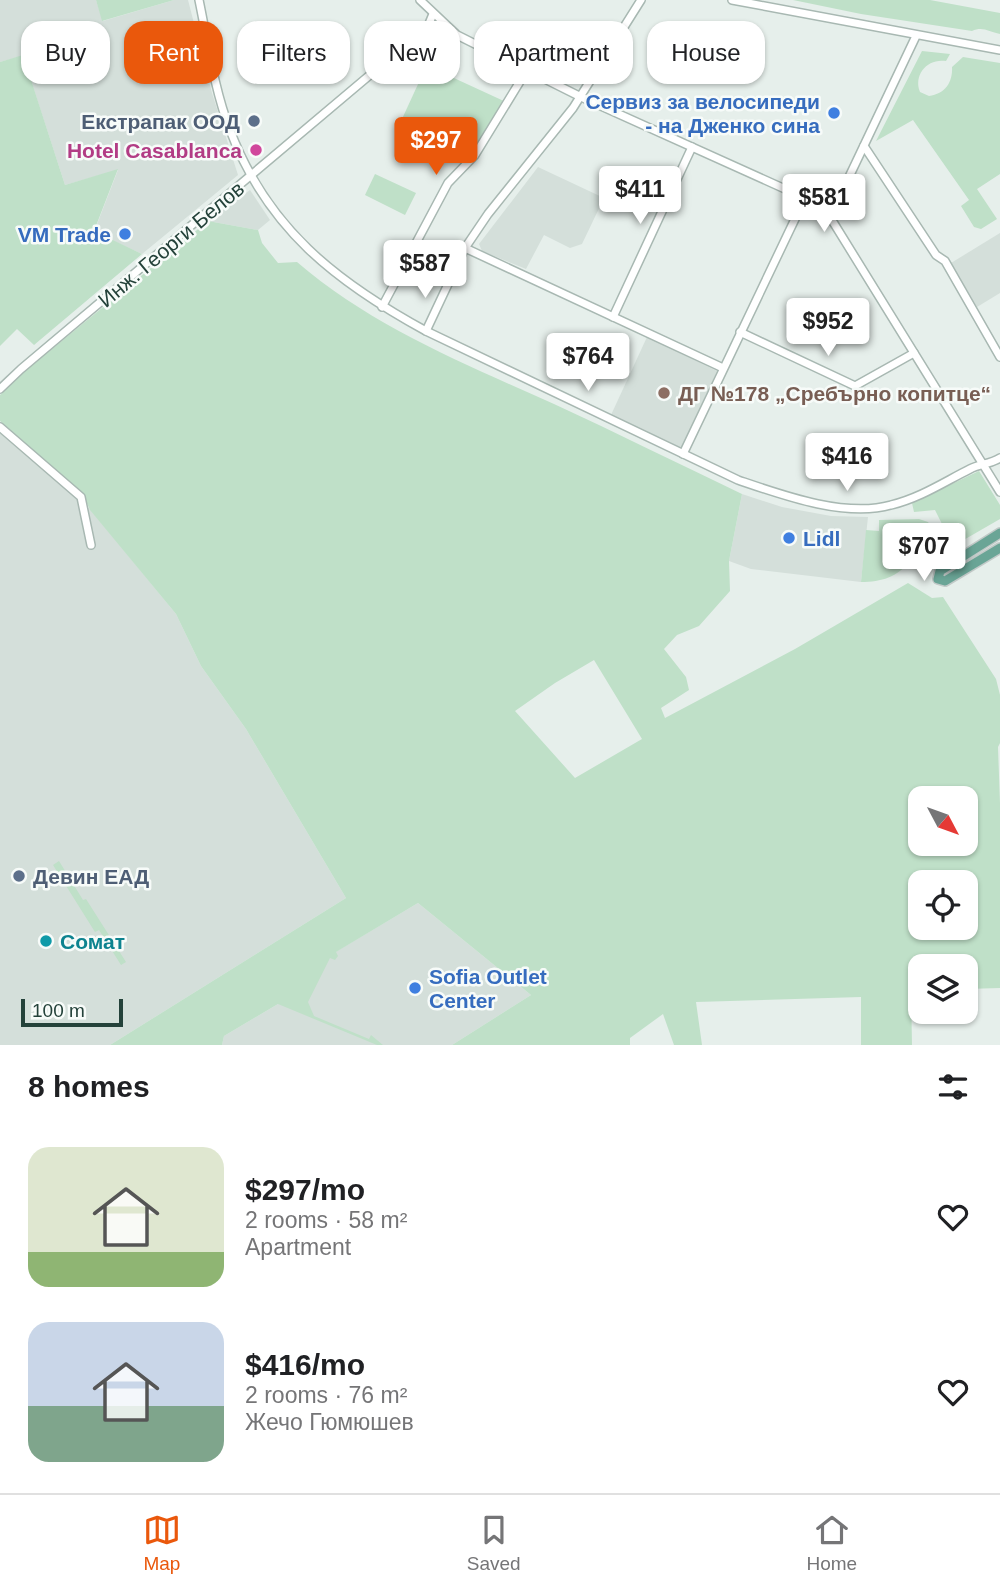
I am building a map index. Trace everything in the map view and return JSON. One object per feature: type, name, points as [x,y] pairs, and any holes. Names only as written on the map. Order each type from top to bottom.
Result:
[{"type":"main road","points":[[1000,533],[940,571],[938,579],[945,581],[1000,549]]},
{"type":"street","points":[[199,0],[220,98],[230,130],[251,177],[274,214],[307,248],[334,272],[382,307],[426,331],[682,454],[738,480],[787,496],[867,509],[889,506],[933,489],[973,467],[992,463],[1000,458]]},
{"type":"street","points":[[420,0],[457,35],[474,44]]},
{"type":"street","points":[[426,331],[465,248],[488,214],[581,97],[641,0]]},
{"type":"street","points":[[732,0],[1000,50]]},
{"type":"street","name":"Инж. Георги Белов","points":[[0,389],[428,26],[433,14]]},
{"type":"street","points":[[831,217],[916,36]]},
{"type":"street","points":[[382,307],[448,183],[475,156],[519,84]]},
{"type":"street","points":[[555,84],[804,198],[831,217],[1000,492]]},
{"type":"street","points":[[864,146],[936,256],[945,261],[974,309],[977,321],[1000,356]]},
{"type":"street","points":[[613,317],[692,147]]},
{"type":"street","points":[[682,454],[804,198]]},
{"type":"street","points":[[465,248],[723,368]]},
{"type":"street","points":[[740,332],[855,386],[914,353]]},
{"type":"street","points":[[0,427],[81,497],[92,545]]},
{"type":"shaded area","points":[[0,0],[96,0],[103,21],[21,21],[21,57],[0,62]]},
{"type":"shaded area","points":[[174,0],[188,0],[193,21],[124,21],[124,84],[210,84],[238,175],[142,254],[94,232],[118,170],[65,185],[32,84],[110,84],[110,21],[103,21]]},
{"type":"shaded area","points":[[538,167],[604,198],[582,244],[570,248],[544,235],[526,269],[482,251],[479,244]]},
{"type":"shaded area","points":[[250,190],[270,220],[258,230],[208,221]]},
{"type":"shaded area","points":[[1000,233],[1000,293],[977,307],[951,263]]},
{"type":"shaded area","name":"ДГ №178 „Сребърно копитце“","points":[[647,337],[717,371],[681,448],[611,415]]},
{"type":"shaded area","points":[[0,433],[90,509],[176,614],[201,666],[246,729],[346,898],[110,1045],[0,1045]]},
{"type":"shaded area","points":[[742,494],[782,507],[831,516],[868,517],[861,582],[751,569],[729,561]]},
{"type":"shaded area","points":[[418,903],[531,995],[452,1045],[222,1045],[224,1036],[278,1004],[327,957]]},
{"type":"green space","points":[[96,0],[174,0],[102,21]]},
{"type":"green space","points":[[793,0],[930,0],[1000,13],[1000,34],[983,29],[972,31],[861,14]]},
{"type":"green space","points":[[922,51],[950,54],[946,61],[933,62],[920,73],[920,92],[929,96],[939,93],[947,86],[952,67],[963,57],[1000,63],[1000,174],[977,189],[997,219],[981,229],[974,227],[961,206],[969,200],[913,120],[876,141]]},
{"type":"green space","points":[[21,56],[21,84],[32,84],[65,185],[118,169],[94,231],[142,254],[34,345],[17,329],[0,346],[0,62]]},
{"type":"green space","points":[[460,81],[506,102],[466,164],[396,132],[418,84],[460,84]]},
{"type":"green space","points":[[375,174],[416,193],[405,215],[365,195]]},
{"type":"green space","points":[[208,221],[258,230],[262,243],[278,263],[297,262],[356,306],[387,325],[742,494],[729,561],[730,591],[699,626],[677,635],[664,649],[686,677],[689,690],[661,708],[665,718],[795,649],[908,583],[932,598],[943,597],[996,679],[1000,695],[1000,988],[978,989],[978,954],[908,954],[908,1024],[912,1024],[912,1045],[861,1045],[861,997],[696,1002],[702,1045],[674,1045],[663,1014],[630,1038],[630,1045],[452,1045],[531,995],[418,903],[336,952],[338,956],[335,960],[330,958],[308,1002],[314,1016],[369,1039],[371,1035],[383,1045],[377,1045],[278,1004],[224,1036],[222,1045],[110,1045],[346,898],[246,729],[201,666],[176,614],[90,510],[82,493],[0,421],[0,395],[19,376]],"holes":[[[594,660],[642,739],[575,778],[515,711]]]},
{"type":"green space","points":[[979,471],[1000,505],[1000,519],[948,549],[944,544],[944,528],[935,510],[914,512],[912,503]]},
{"type":"green space","points":[[919,519],[928,522],[932,528],[923,543],[917,543],[906,555],[910,561],[888,578],[861,582],[866,530],[879,531],[879,520]]},
{"type":"green space","points":[[59,861],[126,962],[121,965],[99,930],[95,932],[53,865]]},
{"type":"place","name":"Сервиз за велосипеди - на Дженко сина","points":[[834,113]]},
{"type":"place","name":"Екстрапак ООД","points":[[254,121]]},
{"type":"place","name":"Hotel Casablanca","points":[[256,150]]},
{"type":"place","name":"VM Trade","points":[[125,234]]},
{"type":"place","name":"ДГ №178 „Сребърно копитце“","points":[[664,393]]},
{"type":"place","name":"Lidl","points":[[789,538]]},
{"type":"place","name":"Девин ЕАД","points":[[19,876]]},
{"type":"place","name":"Сомат","points":[[46,941]]},
{"type":"place","name":"Sofia Outlet Center","points":[[415,988]]}]
